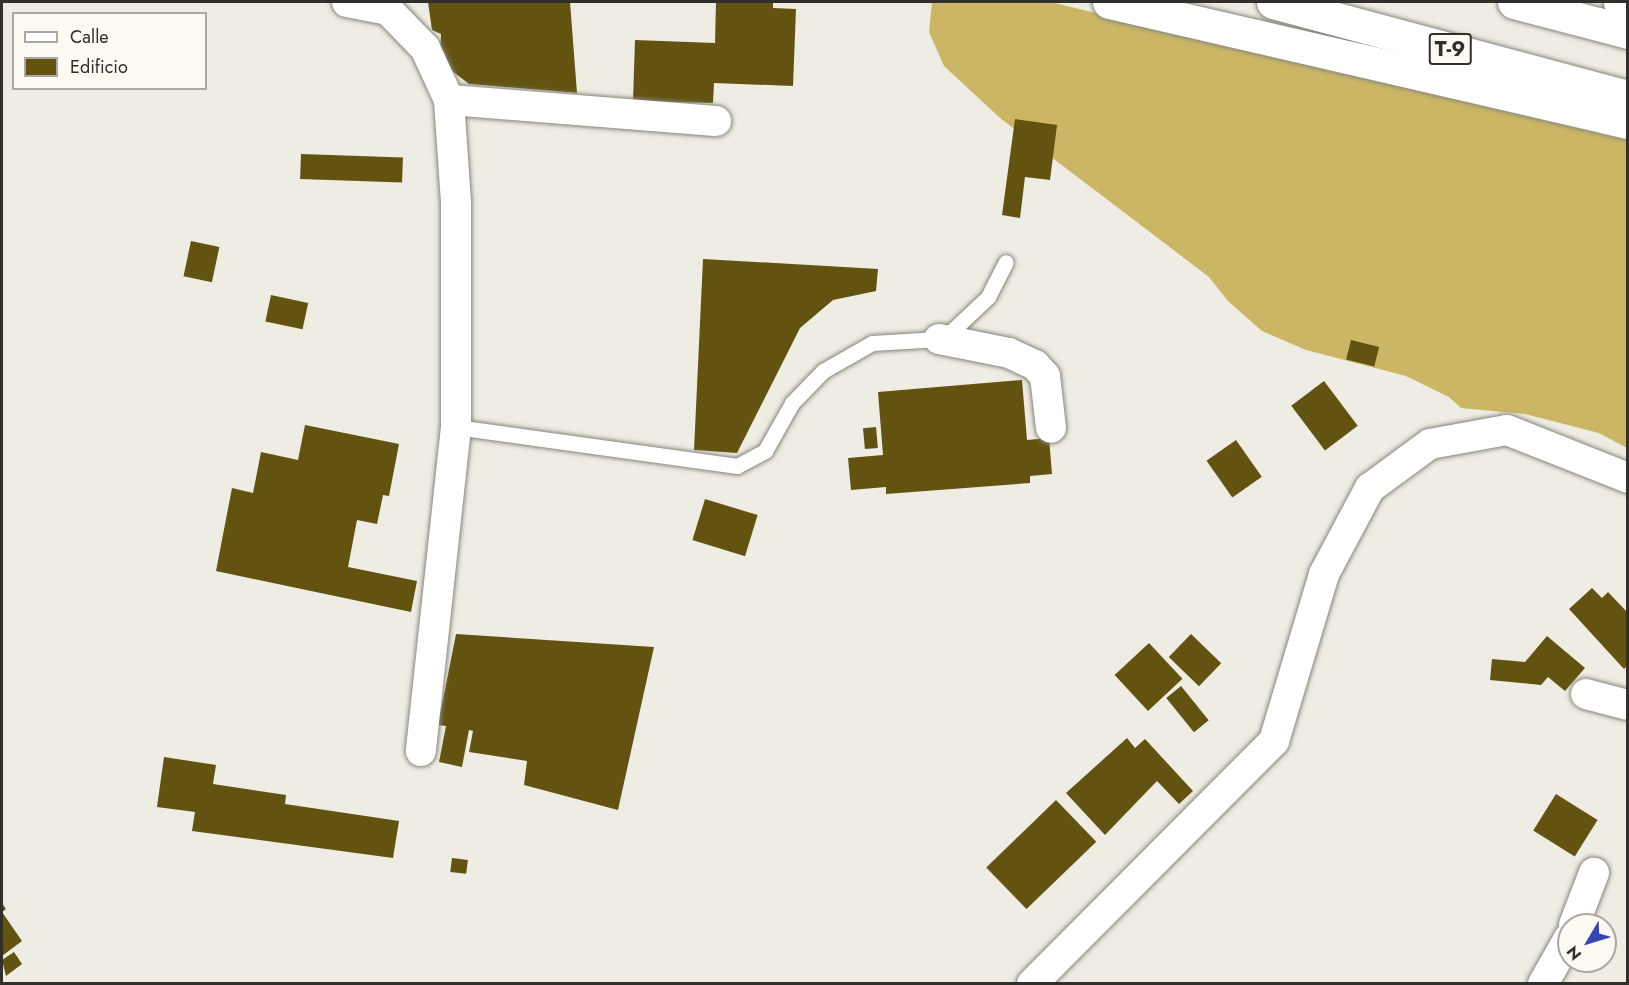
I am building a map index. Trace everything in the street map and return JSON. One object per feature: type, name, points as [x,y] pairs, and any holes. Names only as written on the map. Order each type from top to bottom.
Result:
[{"type":"highway","points":[[1109,2],[1628,122]]},
{"type":"highway","name":"T-9","points":[[1273,2],[1628,97]]},
{"type":"highway","points":[[1514,2],[1628,32]]},
{"type":"highway","points":[[1620,2],[1628,4]]},
{"type":"street","points":[[347,2],[388,10],[425,48],[449,100],[456,202],[456,427],[421,751]]},
{"type":"street","points":[[449,100],[716,121]]},
{"type":"street","points":[[939,339],[1009,353],[1035,364],[1045,376],[1051,428]]},
{"type":"street","points":[[1032,984],[1274,741],[1324,574],[1370,488],[1430,444],[1507,430],[1628,478]]},
{"type":"street","points":[[1586,694],[1628,705]]},
{"type":"street","points":[[1579,913],[1594,873]]},
{"type":"street","points":[[1543,984],[1557,959]]},
{"type":"lane","points":[[456,427],[737,466],[765,451],[792,403],[838,360],[872,344],[939,339],[976,312],[999,280],[1006,262]]},
{"type":"shaded area","points":[[932,2],[1050,2],[1627,140],[1627,448],[1599,433],[1525,414],[1461,408],[1449,397],[1406,376],[1306,350],[1262,331],[1228,301],[1209,277],[1000,118],[944,66],[929,32]]},
{"type":"building","points":[[428,2],[570,2],[577,93],[469,84],[447,67],[440,55],[441,34],[432,30]]},
{"type":"building","points":[[716,2],[773,2],[773,8],[796,9],[793,86],[714,83],[713,103],[633,101],[635,40],[715,43]]},
{"type":"building","points":[[1015,119],[1057,125],[1050,180],[1025,177],[1020,218],[1002,215]]},
{"type":"building","points":[[301,154],[403,158],[402,183],[300,179]]},
{"type":"building","points":[[191,241],[219,247],[212,282],[184,276]]},
{"type":"building","points":[[703,259],[878,269],[876,291],[833,300],[800,328],[737,453],[694,450]]},
{"type":"building","points":[[271,295],[308,303],[303,329],[265,321]]},
{"type":"building","points":[[1351,340],[1379,347],[1374,366],[1346,359]]},
{"type":"building","points":[[1022,380],[1027,440],[1049,438],[1052,474],[1030,476],[1030,483],[886,494],[886,487],[851,490],[848,458],[883,455],[878,392]]},
{"type":"building","points":[[1324,381],[1358,426],[1325,450],[1291,406]]},
{"type":"building","points":[[305,425],[399,444],[389,496],[383,495],[377,524],[357,520],[348,567],[417,581],[411,612],[216,571],[232,488],[253,493],[261,452],[298,460]]},
{"type":"building","points":[[876,427],[878,448],[865,449],[863,428]]},
{"type":"building","points":[[1236,440],[1262,477],[1232,498],[1207,461]]},
{"type":"building","points":[[705,499],[758,515],[745,556],[692,540]]},
{"type":"building","points":[[1592,588],[1602,598],[1608,592],[1628,613],[1628,665],[1624,669],[1569,609]]},
{"type":"building","points":[[456,634],[654,647],[618,810],[524,785],[527,761],[469,752],[473,731],[469,730],[462,767],[439,762],[446,726],[438,725]]},
{"type":"building","points":[[1191,634],[1221,663],[1199,686],[1169,657]]},
{"type":"building","points":[[1547,636],[1585,668],[1565,691],[1548,677],[1541,685],[1490,680],[1492,659],[1525,662]]},
{"type":"building","points":[[1149,643],[1182,679],[1148,711],[1115,675]]},
{"type":"building","points":[[1181,686],[1209,720],[1194,732],[1166,698]]},
{"type":"building","points":[[1127,738],[1135,748],[1145,739],[1193,791],[1179,804],[1157,781],[1105,835],[1066,793]]},
{"type":"building","points":[[164,757],[216,765],[213,784],[286,795],[285,804],[399,821],[393,858],[192,831],[195,812],[157,807]]},
{"type":"building","points":[[1556,794],[1598,820],[1575,856],[1533,830]]},
{"type":"building","points":[[1056,800],[1096,842],[1027,909],[986,867]]},
{"type":"building","points":[[452,858],[468,860],[466,874],[450,872]]},
{"type":"building","points":[[2,912],[22,941],[2,956]]},
{"type":"building","points":[[14,952],[22,964],[6,976],[2,960]]}]
